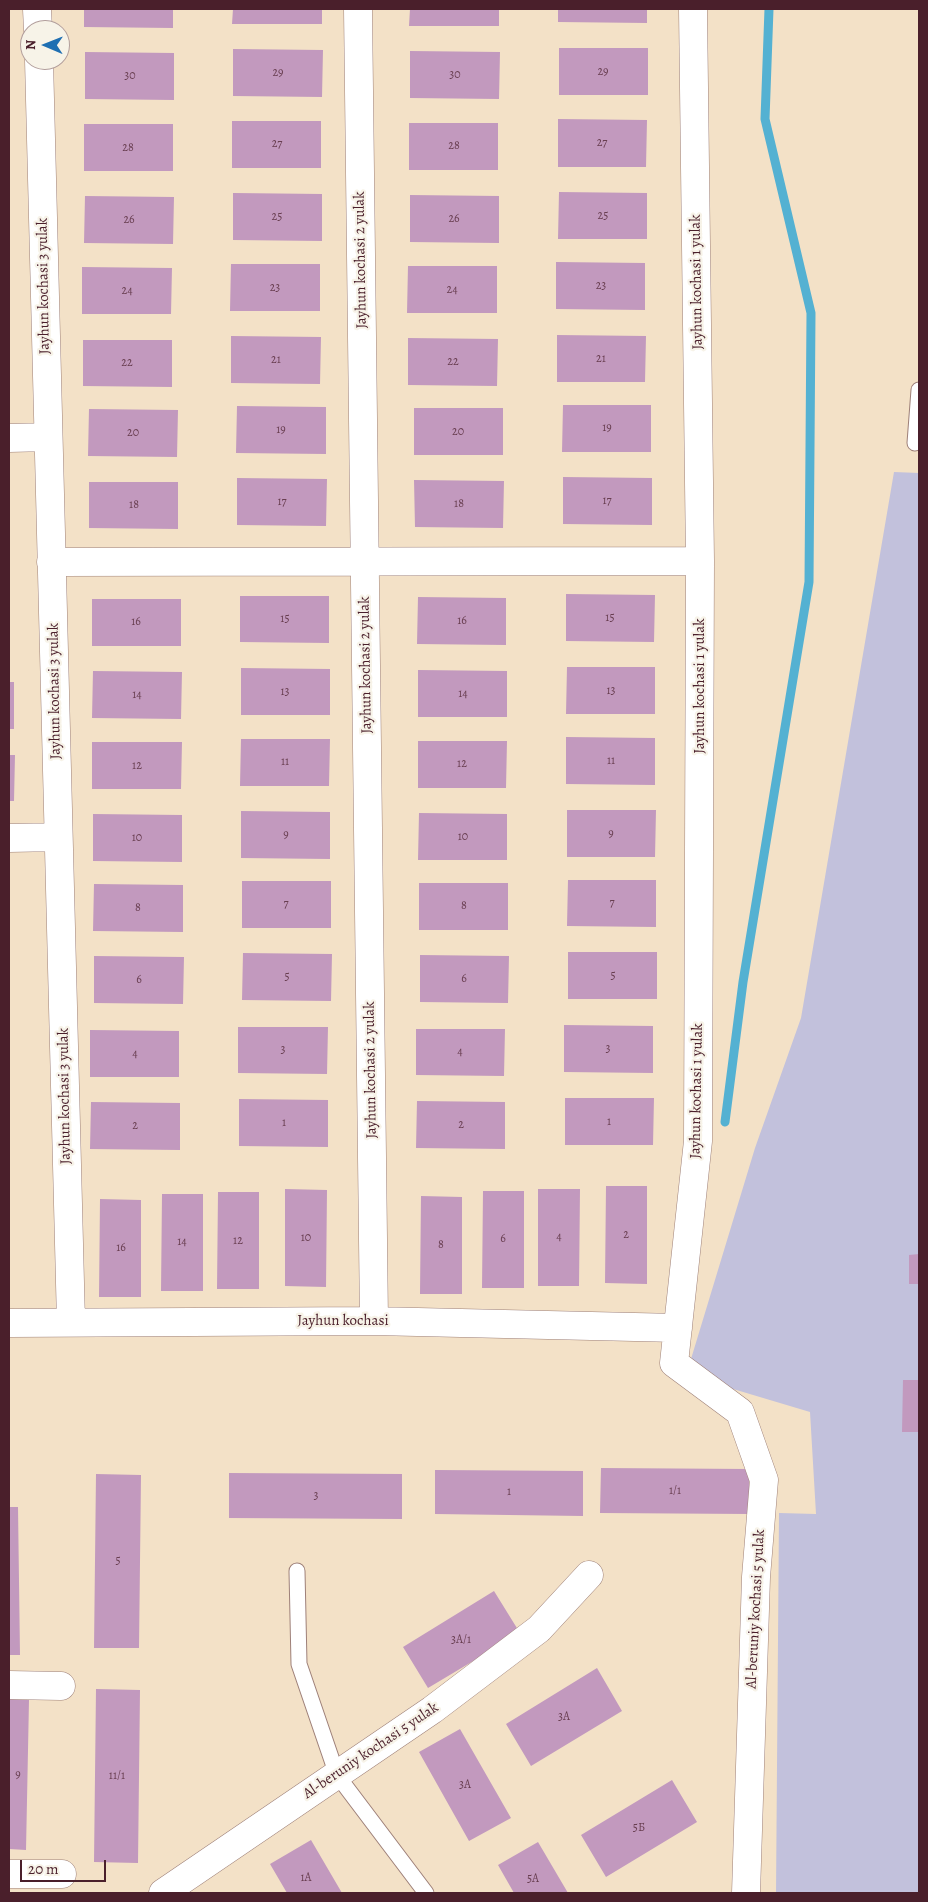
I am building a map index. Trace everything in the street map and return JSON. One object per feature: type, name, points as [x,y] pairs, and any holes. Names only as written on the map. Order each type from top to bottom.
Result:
[{"type":"street","name":"Jayhun kochasi 2 yulak","points":[[358,9],[374,1321]]},
{"type":"street","name":"Jayhun kochasi 1 yulak","points":[[674,1363],[698,1141],[700,561],[693,9]]},
{"type":"street","name":"Jayhun kochasi 3 yulak","points":[[39,70],[71,1322]]},
{"type":"street","points":[[9,438],[48,437]]},
{"type":"street","points":[[51,562],[700,561]]},
{"type":"street","points":[[9,838],[58,837]]},
{"type":"street","name":"Jayhun kochasi","points":[[9,1323],[374,1321],[678,1328]]},
{"type":"street","name":"Al-beruniy kochasi 5 yulak","points":[[674,1363],[740,1412],[764,1480],[756,1577],[746,1893]]},
{"type":"street","name":"Al-beruniy kochasi 5 yulak","points":[[163,1893],[432,1710],[539,1629],[589,1575]]},
{"type":"street","points":[[9,1685],[61,1686]]},
{"type":"street","points":[[9,1874],[62,1874]]},
{"type":"lane","points":[[916,443],[919,390]]},
{"type":"lane","points":[[297,1571],[299,1664],[337,1775],[426,1893]]},
{"type":"shaded area","points":[[894,472],[919,473],[919,1893],[776,1893],[779,1513],[816,1514],[810,1412],[713,1383],[691,1359],[755,1148],[801,1018]]},
{"type":"building","points":[[84,9],[173,9],[173,28],[84,27]]},
{"type":"building","points":[[233,9],[322,9],[322,24],[232,24]]},
{"type":"building","points":[[410,9],[499,9],[499,26],[409,26]]},
{"type":"building","points":[[558,9],[647,9],[647,23],[558,22]]},
{"type":"building","points":[[559,48],[648,48],[648,95],[559,95]]},
{"type":"building","points":[[233,49],[323,50],[322,97],[233,96]]},
{"type":"building","points":[[410,51],[500,52],[499,99],[410,98]]},
{"type":"building","points":[[85,52],[174,53],[174,100],[85,99]]},
{"type":"building","points":[[558,119],[647,120],[646,167],[558,167]]},
{"type":"building","points":[[232,121],[321,121],[321,168],[232,168]]},
{"type":"building","points":[[409,123],[498,123],[498,170],[409,170]]},
{"type":"building","points":[[84,124],[173,124],[173,171],[84,171]]},
{"type":"building","points":[[559,192],[647,193],[647,239],[558,239]]},
{"type":"building","points":[[233,193],[322,194],[322,241],[233,240]]},
{"type":"building","points":[[410,195],[499,196],[499,243],[410,242]]},
{"type":"building","points":[[85,196],[174,197],[173,244],[84,243]]},
{"type":"building","points":[[556,262],[645,263],[645,310],[556,309]]},
{"type":"building","points":[[231,264],[320,264],[320,311],[230,311]]},
{"type":"building","points":[[408,266],[497,266],[497,313],[407,313]]},
{"type":"building","points":[[82,267],[172,268],[171,314],[82,314]]},
{"type":"building","points":[[557,335],[646,336],[645,382],[557,382]]},
{"type":"building","points":[[231,336],[321,337],[320,384],[231,383]]},
{"type":"building","points":[[408,338],[498,339],[497,386],[408,385]]},
{"type":"building","points":[[83,340],[172,340],[172,387],[83,386]]},
{"type":"building","points":[[563,405],[651,405],[651,452],[562,452]]},
{"type":"building","points":[[237,406],[326,407],[326,454],[236,453]]},
{"type":"building","points":[[414,408],[503,408],[503,455],[414,455]]},
{"type":"building","points":[[89,409],[178,410],[177,457],[88,456]]},
{"type":"building","points":[[563,477],[652,478],[652,525],[563,524]]},
{"type":"building","points":[[237,478],[327,479],[326,526],[237,525]]},
{"type":"building","points":[[414,480],[504,481],[503,528],[415,527]]},
{"type":"building","points":[[89,482],[178,482],[178,529],[89,528]]},
{"type":"building","points":[[566,594],[655,595],[654,642],[566,641]]},
{"type":"building","points":[[240,596],[329,596],[329,643],[240,642]]},
{"type":"building","points":[[418,597],[506,598],[506,645],[417,644]]},
{"type":"building","points":[[92,599],[181,599],[181,646],[92,646]]},
{"type":"building","points":[[567,667],[655,667],[655,714],[566,714]]},
{"type":"building","points":[[241,668],[330,669],[330,715],[241,715]]},
{"type":"building","points":[[418,670],[507,671],[507,717],[418,717]]},
{"type":"building","points":[[93,671],[182,672],[181,719],[92,718]]},
{"type":"building","points":[[9,682],[14,682],[14,729],[9,729]]},
{"type":"building","points":[[566,737],[655,738],[655,785],[566,784]]},
{"type":"building","points":[[241,739],[330,739],[329,786],[240,786]]},
{"type":"building","points":[[418,741],[507,741],[506,788],[418,788]]},
{"type":"building","points":[[92,742],[182,742],[181,789],[92,789]]},
{"type":"building","points":[[9,755],[15,755],[14,801],[9,801]]},
{"type":"building","points":[[567,810],[656,810],[655,857],[567,857]]},
{"type":"building","points":[[241,811],[330,812],[330,859],[241,858]]},
{"type":"building","points":[[419,813],[507,814],[507,860],[418,860]]},
{"type":"building","points":[[93,814],[182,815],[182,862],[93,861]]},
{"type":"building","points":[[568,880],[656,880],[656,927],[567,926]]},
{"type":"building","points":[[242,881],[331,881],[331,928],[242,928]]},
{"type":"building","points":[[419,883],[508,883],[508,930],[419,930]]},
{"type":"building","points":[[94,884],[183,885],[183,932],[93,931]]},
{"type":"building","points":[[568,952],[657,952],[657,999],[568,999]]},
{"type":"building","points":[[243,953],[332,954],[331,1001],[242,1000]]},
{"type":"building","points":[[420,955],[509,956],[508,1003],[420,1002]]},
{"type":"building","points":[[94,956],[184,957],[183,1004],[94,1003]]},
{"type":"building","points":[[564,1025],[653,1026],[653,1073],[564,1072]]},
{"type":"building","points":[[238,1027],[328,1027],[327,1074],[238,1073]]},
{"type":"building","points":[[416,1029],[505,1029],[504,1076],[416,1075]]},
{"type":"building","points":[[90,1030],[179,1031],[179,1077],[90,1077]]},
{"type":"building","points":[[565,1098],[654,1098],[653,1145],[565,1145]]},
{"type":"building","points":[[239,1099],[328,1100],[328,1147],[239,1146]]},
{"type":"building","points":[[417,1101],[505,1102],[505,1149],[416,1148]]},
{"type":"building","points":[[91,1102],[180,1103],[180,1150],[90,1149]]},
{"type":"building","points":[[606,1186],[647,1186],[647,1284],[605,1283]]},
{"type":"building","points":[[285,1189],[327,1190],[326,1287],[285,1286]]},
{"type":"building","points":[[538,1189],[580,1189],[579,1286],[538,1286]]},
{"type":"building","points":[[483,1191],[524,1191],[524,1288],[482,1288]]},
{"type":"building","points":[[218,1192],[259,1192],[259,1289],[217,1289]]},
{"type":"building","points":[[162,1194],[203,1194],[203,1291],[161,1291]]},
{"type":"building","points":[[421,1196],[462,1197],[462,1294],[420,1294]]},
{"type":"building","points":[[100,1199],[141,1200],[141,1297],[99,1297]]},
{"type":"building","points":[[919,1254],[919,1284],[909,1284],[909,1255]]},
{"type":"building","points":[[903,1380],[919,1380],[919,1432],[902,1432]]},
{"type":"building","points":[[601,1468],[749,1469],[749,1514],[600,1513]]},
{"type":"building","points":[[435,1470],[583,1471],[583,1516],[435,1514]]},
{"type":"building","points":[[229,1473],[402,1474],[402,1519],[229,1518]]},
{"type":"building","points":[[96,1474],[141,1475],[139,1648],[94,1648]]},
{"type":"building","points":[[9,1507],[18,1507],[20,1655],[9,1655]]},
{"type":"building","points":[[494,1591],[520,1633],[428,1688],[403,1647]]},
{"type":"building","points":[[597,1668],[622,1711],[531,1766],[506,1724]]},
{"type":"building","points":[[96,1689],[140,1690],[138,1863],[94,1862]]},
{"type":"building","points":[[9,1699],[29,1700],[26,1850],[9,1849]]},
{"type":"building","points":[[460,1729],[511,1818],[469,1841],[419,1752]]},
{"type":"building","points":[[672,1780],[697,1822],[606,1877],[581,1835]]},
{"type":"building","points":[[311,1840],[342,1893],[287,1893],[270,1864]]},
{"type":"building","points":[[538,1842],[568,1893],[514,1893],[498,1865]]},
{"type":"waterway","points":[[725,1122],[743,982],[809,582],[811,313],[765,119],[769,9]]}]
